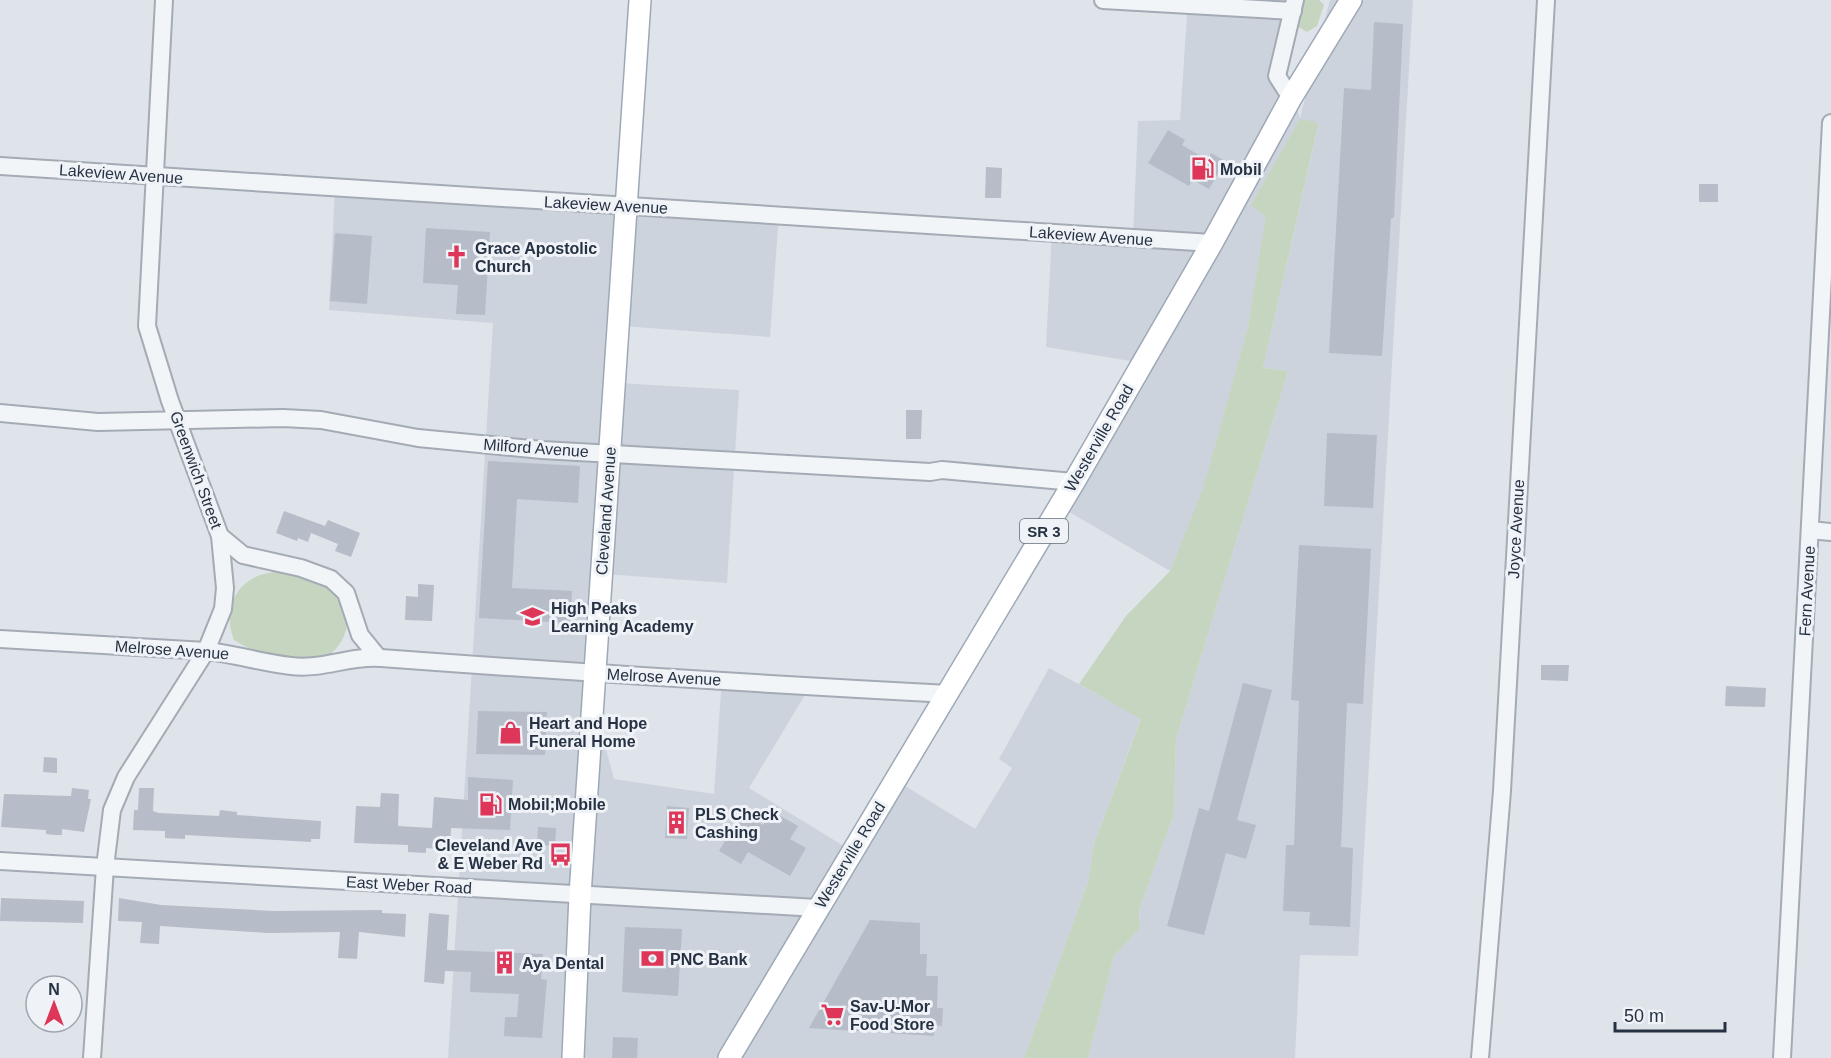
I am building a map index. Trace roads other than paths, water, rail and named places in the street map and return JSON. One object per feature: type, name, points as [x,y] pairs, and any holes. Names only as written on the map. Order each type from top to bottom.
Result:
[{"type":"main road","name":"Cleveland Avenue","points":[[573,1058],[580,895],[640,0]]},
{"type":"main road","name":"Westerville Road","points":[[729,1058],[1074,482],[1212,243],[1291,98],[1351,0]]},
{"type":"street","name":"Greenwich Street","points":[[92,1058],[109,825],[120,789],[206,651],[223,609],[225,588],[220,536],[177,420],[147,326],[164,0]]},
{"type":"street","points":[[1103,0],[1294,5],[1277,76],[1291,98]]},
{"type":"street","name":"Joyce Avenue","points":[[1480,1058],[1502,791],[1546,0]]},
{"type":"street","name":"Fern Avenue","points":[[1782,1058],[1831,123]]},
{"type":"street","name":"Lakeview Avenue","points":[[0,166],[626,207],[754,212],[1212,243]]},
{"type":"street","name":"Milford Avenue","points":[[0,413],[98,422],[321,420],[418,438],[610,454],[930,472],[942,470],[1074,482]]},
{"type":"street","points":[[1810,530],[1831,532]]},
{"type":"street","points":[[220,536],[243,555],[301,568],[331,579],[346,593],[360,635],[378,657]]},
{"type":"street","name":"Melrose Avenue","points":[[0,639],[206,651],[236,654],[291,666],[321,666],[378,657],[595,674],[949,694]]},
{"type":"street","name":"East Weber Road","points":[[0,861],[818,908]]},
{"type":"place","name":"Mobil","points":[[1202,169]]},
{"type":"place","name":"Grace Apostolic Church","points":[[457,257]]},
{"type":"place","name":"High Peaks Learning Academy","points":[[533,617]]},
{"type":"place","name":"Heart and Hope Funeral Home","points":[[511,732]]},
{"type":"place","name":"Mobil;Mobile","points":[[490,804]]},
{"type":"place","name":"PLS Check Cashing","points":[[677,823]]},
{"type":"place","name":"Cleveland Ave & E Weber Rd","points":[[561,854]]},
{"type":"place","name":"PNC Bank","points":[[652,959]]},
{"type":"place","name":"Aya Dental","points":[[504,963]]},
{"type":"place","name":"Sav-U-Mor Food Store","points":[[832,1015]]}]
